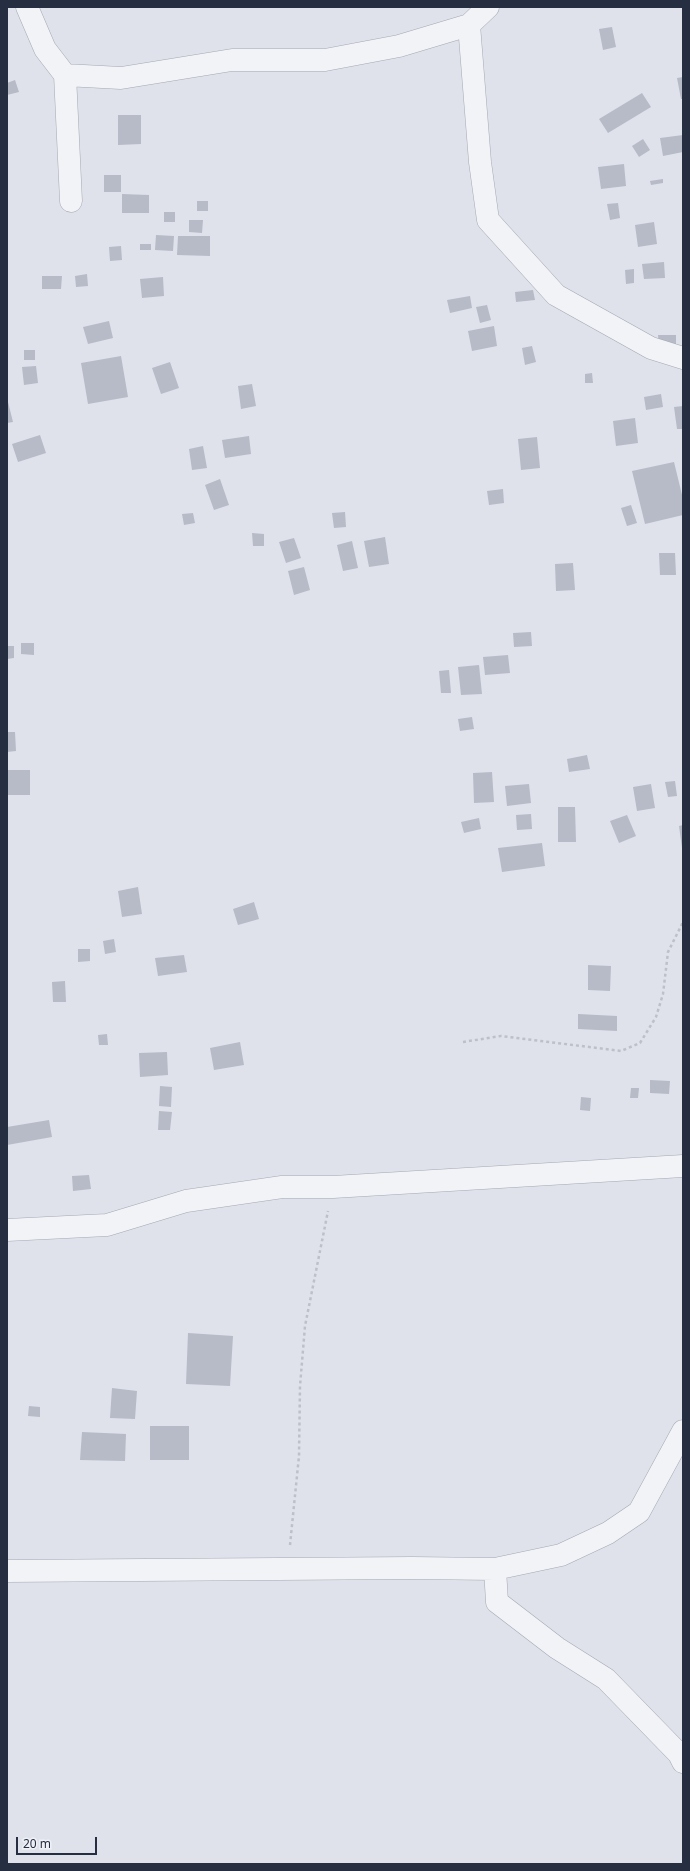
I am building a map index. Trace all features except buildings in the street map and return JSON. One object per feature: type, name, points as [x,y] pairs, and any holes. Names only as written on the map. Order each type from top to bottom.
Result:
[{"type":"street","points":[[28,7],[45,49],[65,75],[71,201]]},
{"type":"street","points":[[65,75],[121,78],[232,60],[325,60],[399,46],[469,25],[488,7]]},
{"type":"street","points":[[469,25],[480,162],[488,220],[556,295],[651,348],[683,358]]},
{"type":"street","points":[[7,1230],[107,1225],[186,1201],[282,1188],[333,1187],[683,1166]]},
{"type":"street","points":[[7,1571],[412,1568],[495,1569],[561,1555],[608,1533],[639,1512],[683,1431]]},
{"type":"street","points":[[495,1569],[497,1602],[558,1648],[606,1679],[679,1754],[683,1762]]},
{"type":"path","points":[[463,1042],[501,1036],[621,1052],[640,1043],[656,1017],[664,994],[668,952],[683,922]]},
{"type":"path","points":[[288,1569],[299,1456],[300,1386],[305,1326],[333,1187]]}]
